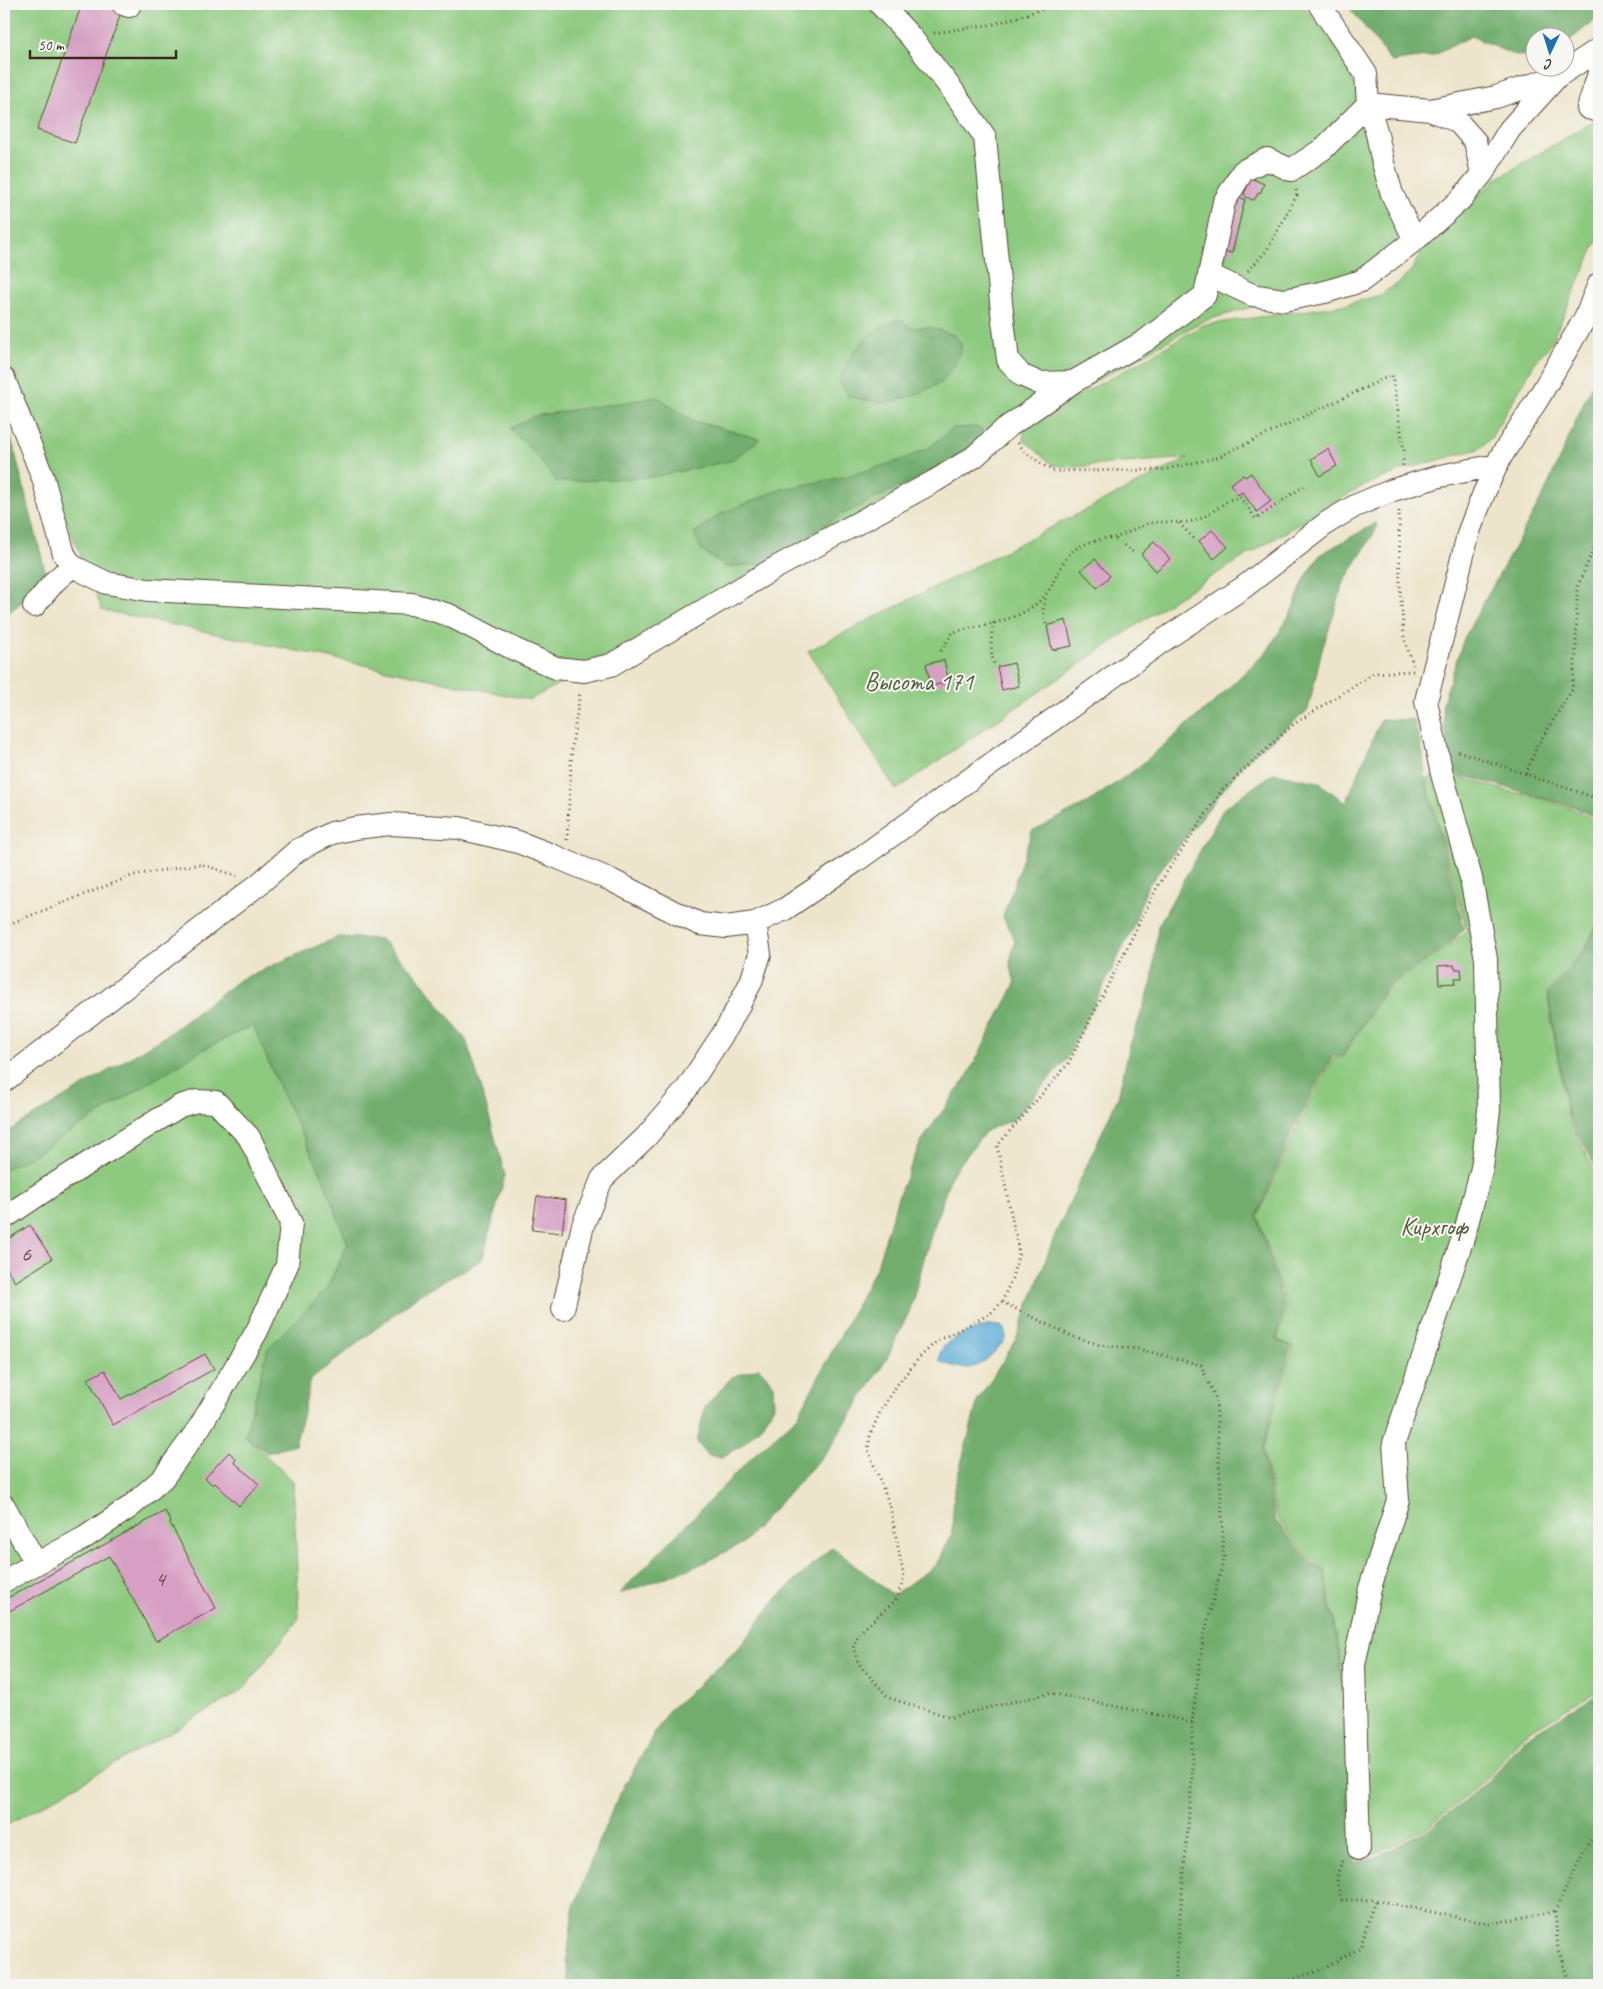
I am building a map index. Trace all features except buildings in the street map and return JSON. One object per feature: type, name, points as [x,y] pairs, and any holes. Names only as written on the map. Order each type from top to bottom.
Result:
[{"type":"street","points":[[880,4],[911,37],[953,91],[985,137],[1008,360],[1021,376],[1039,383],[1073,382]]},
{"type":"street","points":[[1319,4],[1366,74],[1368,104],[1378,134],[1383,163],[1392,194],[1415,240]]},
{"type":"street","points":[[1576,68],[1599,57]]},
{"type":"street","points":[[1599,57],[1588,108],[1596,110],[1599,107]]},
{"type":"street","points":[[1368,104],[1430,110],[1496,97],[1552,78]]},
{"type":"street","points":[[1214,277],[1252,295],[1284,300],[1325,292],[1361,281],[1415,240],[1461,200],[1482,174],[1510,129],[1556,78]]},
{"type":"street","points":[[4,379],[42,478],[64,554],[72,566],[107,583],[148,590],[412,604],[449,615],[514,649],[556,668],[584,670],[610,665],[775,568],[935,481],[974,457],[1006,428],[1073,382],[1145,341],[1205,295],[1214,277],[1224,202],[1243,170],[1267,159],[1291,170],[1323,149],[1368,104]]},
{"type":"street","points":[[1430,110],[1456,121],[1476,142],[1482,174]]},
{"type":"street","points":[[1359,1849],[1354,1665],[1370,1588],[1398,1500],[1394,1443],[1464,1235],[1482,1168],[1489,1110],[1486,959],[1471,878],[1442,774],[1426,701],[1469,531],[1496,465],[1539,397],[1585,318],[1599,284]]},
{"type":"street","points":[[4,1081],[258,884],[298,850],[314,840],[332,833],[355,828],[391,824],[459,828],[491,835],[518,842],[611,880],[700,924],[726,927],[756,923],[785,909],[856,862],[1164,640],[1244,587],[1328,522],[1400,479],[1440,476],[1496,465]]},
{"type":"street","points":[[34,606],[55,581],[72,566]]},
{"type":"street","points":[[563,1309],[583,1225],[602,1179],[646,1137],[686,1090],[728,1026],[751,982],[760,954],[756,923]]},
{"type":"street","points":[[4,1218],[53,1185],[180,1106],[197,1101],[216,1102],[249,1138],[290,1222],[287,1265],[257,1331],[199,1428],[163,1478],[130,1507],[84,1538],[4,1580]]},
{"type":"street","points":[[4,1506],[36,1563]]},
{"type":"path","points":[[911,37],[994,24],[1060,4]]},
{"type":"path","points":[[1214,277],[1246,273],[1267,250],[1297,196],[1291,170]]},
{"type":"path","points":[[1006,428],[1026,453],[1052,470],[1161,470],[1216,458],[1392,375],[1404,450],[1400,479],[1400,586],[1404,638],[1426,701]]},
{"type":"path","points":[[941,651],[953,632],[995,622],[1023,612],[1039,602],[1046,594],[1072,551],[1082,545],[1102,539],[1115,538],[1151,523],[1198,520],[1211,514],[1234,498],[1240,497],[1256,519],[1304,486]]},
{"type":"path","points":[[1178,522],[1195,540]]},
{"type":"path","points":[[1526,774],[1537,746],[1572,690],[1576,654],[1577,588],[1599,536]]},
{"type":"path","points":[[1115,538],[1134,553]]},
{"type":"path","points":[[1046,594],[1043,610],[1046,624]]},
{"type":"path","points":[[994,664],[990,637],[995,622]]},
{"type":"path","points":[[567,863],[568,798],[572,747],[584,670]]},
{"type":"path","points":[[1192,1722],[1050,1693],[950,1717],[889,1698],[859,1664],[852,1648],[858,1634],[896,1600],[904,1578],[890,1506],[868,1450],[870,1435],[880,1412],[898,1385],[920,1358],[938,1340],[990,1314],[1002,1302],[1012,1278],[1019,1252],[997,1146],[1068,1064],[1159,884],[1222,790],[1294,724],[1374,673],[1434,670]]},
{"type":"path","points":[[1435,744],[1599,799]]},
{"type":"path","points":[[4,926],[134,875],[201,864],[258,884]]},
{"type":"path","points":[[1002,1302],[1069,1335],[1100,1345],[1138,1349],[1201,1365],[1216,1400],[1224,1558],[1203,1639],[1192,1722],[1192,1781],[1174,1985]]},
{"type":"path","points":[[1570,1985],[1558,1949],[1555,1911],[1586,1846],[1599,1830]]},
{"type":"path","points":[[1359,1849],[1349,1850],[1338,1870],[1336,1886],[1342,1900],[1375,1900],[1489,1924],[1555,1911]]},
{"type":"path","points":[[1276,1985],[1320,1970],[1360,1948],[1375,1900]]},
{"type":"green space","points":[[4,4],[1302,4],[1342,54],[1401,202],[1398,239],[1376,270],[1201,322],[530,700],[102,610],[4,363]]},
{"type":"green space","points":[[1346,4],[1599,4],[1599,17],[1576,35],[1576,28],[1526,28],[1526,55],[1516,56],[1471,36],[1433,56],[1391,62]]},
{"type":"green space","name":"Высота 171","points":[[1599,118],[1599,237],[1549,347],[1537,359],[1491,438],[1479,449],[1402,470],[1359,488],[1176,598],[896,790],[808,651],[1188,458],[1074,467],[1053,465],[1024,440],[1023,426],[1203,325],[1344,305],[1380,295],[1400,282],[1413,268],[1428,238],[1457,215],[1496,179]]},
{"type":"green space","points":[[900,319],[911,328],[930,327],[954,335],[961,343],[961,349],[955,364],[941,383],[918,394],[886,403],[849,397],[839,381],[855,350],[878,329]]},
{"type":"green space","points":[[1599,368],[1599,820],[1572,806],[1451,772],[1442,705],[1464,638],[1544,494]]},
{"type":"green space","points":[[658,397],[691,420],[760,439],[730,461],[652,477],[557,482],[535,454],[510,429],[534,416]]},
{"type":"green space","points":[[4,410],[48,582],[4,616]]},
{"type":"green space","points":[[975,427],[982,430],[984,437],[972,452],[843,514],[763,564],[726,567],[702,551],[694,533],[722,513],[782,489],[844,477],[899,461],[930,447],[953,428]]},
{"type":"green space","points":[[1376,523],[1377,528],[1344,582],[1321,653],[1308,710],[1245,762],[1147,887],[1132,930],[1066,1060],[1014,1119],[987,1130],[951,1175],[927,1248],[910,1310],[886,1360],[829,1449],[743,1543],[697,1566],[619,1594],[752,1457],[798,1416],[877,1266],[898,1197],[921,1142],[968,1075],[1015,984],[1010,962],[1015,940],[1003,917],[1032,831],[1086,804],[1136,769],[1212,704],[1268,650],[1292,611],[1305,578],[1321,554]]},
{"type":"green space","points":[[1381,719],[1414,720],[1423,755],[1425,779],[1464,929],[1452,942],[1387,986],[1341,1057],[1333,1055],[1293,1129],[1257,1216],[1283,1303],[1276,1340],[1291,1346],[1262,1449],[1275,1520],[1314,1566],[1324,1570],[1342,1673],[1353,1862],[1374,1858],[1431,1828],[1488,1782],[1522,1740],[1599,1694],[1599,1985],[570,1985],[567,1960],[573,1909],[618,1797],[667,1712],[737,1650],[778,1597],[832,1547],[893,1595],[936,1565],[952,1535],[954,1490],[978,1400],[1015,1342],[1055,1235],[1118,1097],[1130,1045],[1152,982],[1158,926],[1224,808],[1274,773],[1318,782],[1346,803]]},
{"type":"green space","name":"Кирхгоф","points":[[1442,774],[1451,774],[1507,791],[1543,799],[1571,808],[1599,823],[1599,922],[1584,949],[1547,993],[1567,1115],[1594,1171],[1599,1167],[1599,1690],[1520,1737],[1487,1779],[1430,1826],[1373,1855],[1355,1859],[1343,1673],[1325,1569],[1315,1565],[1277,1519],[1263,1449],[1293,1346],[1277,1340],[1285,1303],[1258,1216],[1295,1130],[1334,1057],[1341,1059],[1388,987],[1453,943],[1467,931],[1426,779]]},
{"type":"green space","points":[[1599,924],[1599,1163],[1595,1167],[1568,1114],[1548,994],[1585,950]]},
{"type":"green space","points":[[338,937],[381,939],[418,977],[466,1040],[505,1175],[482,1260],[417,1296],[311,1380],[295,1445],[267,1453],[245,1436],[268,1348],[326,1290],[348,1244],[321,1173],[281,1092],[253,1025],[200,1051],[35,1154],[4,1170],[4,1134],[167,1035],[239,980]]},
{"type":"green space","points":[[253,1024],[281,1092],[321,1173],[348,1244],[326,1290],[268,1348],[245,1436],[293,1481],[299,1618],[242,1691],[4,1827],[4,1170],[35,1154],[200,1051]]},
{"type":"green space","points":[[759,1368],[773,1383],[774,1406],[763,1424],[741,1446],[722,1457],[707,1455],[697,1442],[705,1407],[732,1377]]},
{"type":"water","points":[[990,1325],[1001,1326],[1006,1331],[1006,1339],[984,1361],[970,1368],[962,1368],[940,1361],[940,1353],[950,1341]]}]
